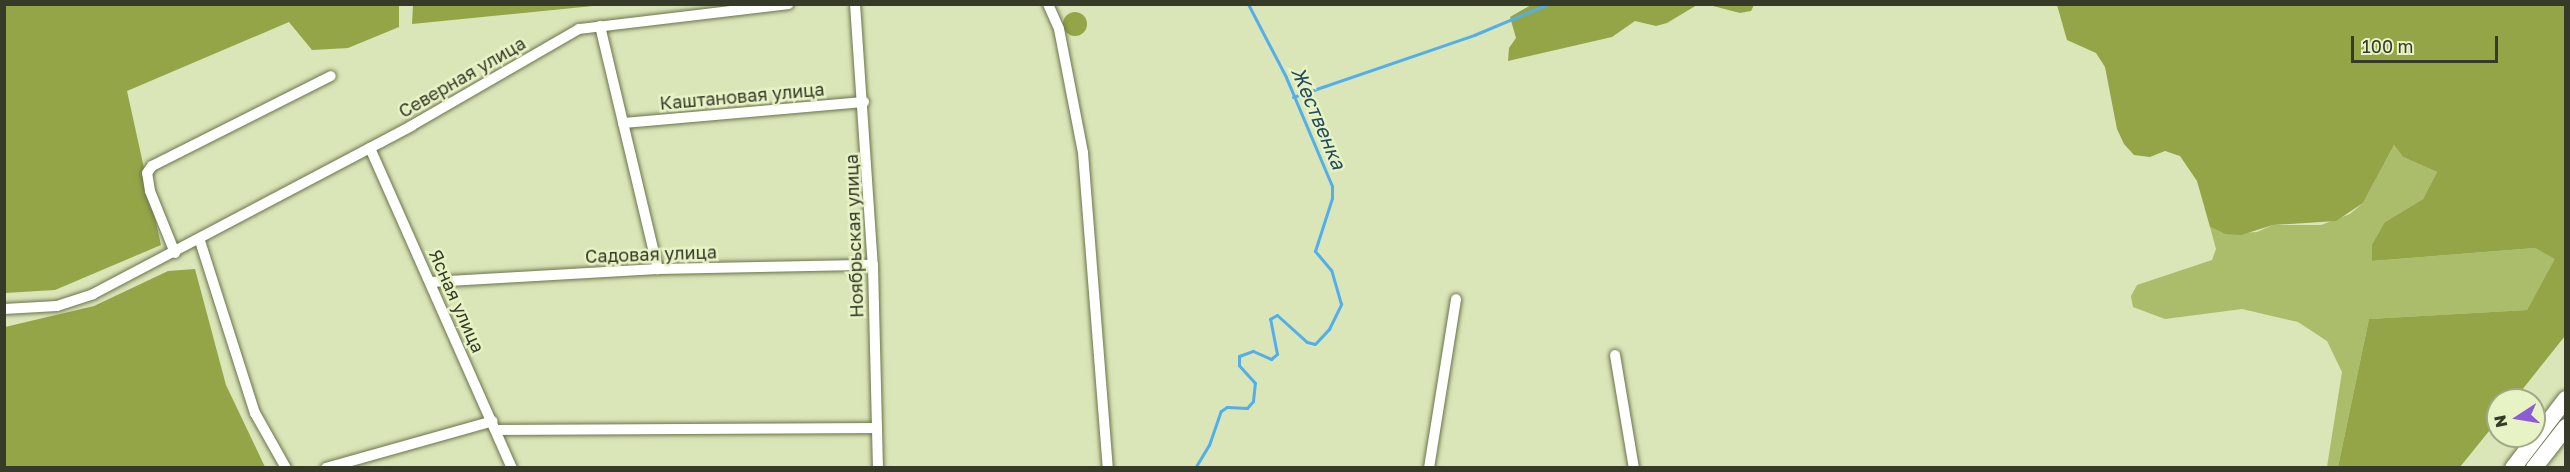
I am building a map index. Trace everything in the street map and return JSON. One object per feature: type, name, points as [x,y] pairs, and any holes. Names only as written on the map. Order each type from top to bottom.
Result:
[{"type":"main road","points":[[2513,468],[2565,399]]},
{"type":"main road","points":[[2534,468],[2565,427]]},
{"type":"street","name":"Северная улица","points":[[175,253],[370,148],[579,29],[789,4]]},
{"type":"street","name":"Ноябрьская улица","points":[[855,4],[864,102],[873,266],[878,468]]},
{"type":"street","points":[[1048,4],[1059,29],[1083,153],[1108,468]]},
{"type":"street","points":[[600,26],[658,269]]},
{"type":"street","points":[[4,309],[57,306],[93,294],[175,253],[150,192],[147,173],[152,166],[331,76]]},
{"type":"street","name":"Каштановая улица","points":[[623,123],[864,102]]},
{"type":"street","name":"Ясная улица","points":[[370,148],[512,468]]},
{"type":"street","points":[[200,241],[255,413],[286,468]]},
{"type":"street","name":"Садовая улица","points":[[431,282],[658,269],[873,266]]},
{"type":"street","points":[[1429,468],[1456,299]]},
{"type":"street","points":[[1615,355],[1634,468]]},
{"type":"street","points":[[326,468],[495,426],[876,428]]},
{"type":"green space","points":[[413,4],[603,5],[412,24]]},
{"type":"green space","points":[[1754,4],[1751,11],[1740,13],[1709,5]]},
{"type":"green space","points":[[5,5],[399,5],[399,27],[348,48],[312,50],[289,22],[127,91],[161,245],[55,290],[5,293]]},
{"type":"green space","points":[[1531,5],[1697,5],[1667,23],[1656,26],[1635,21],[1612,37],[1508,61],[1509,48],[1516,38],[1510,17]]},
{"type":"green space","points":[[2057,5],[2565,5],[2565,336],[2524,388],[2486,388],[2486,435],[2460,467],[2338,467],[2369,319],[2527,310],[2555,259],[2535,248],[2372,261],[2372,245],[2385,222],[2423,199],[2437,172],[2403,157],[2394,145],[2363,203],[2336,221],[2273,225],[2241,235],[2225,234],[2210,227],[2197,181],[2180,156],[2165,151],[2150,157],[2134,155],[2124,144],[2117,129],[2105,67],[2096,53],[2067,40]]},
{"type":"green space","points":[[1075,12],[1080,13],[1086,19],[1086,29],[1080,35],[1075,36],[1070,35],[1064,29],[1063,24],[1064,19],[1070,13]]},
{"type":"green space","points":[[2394,145],[2403,157],[2437,172],[2423,199],[2385,222],[2373,261],[2535,248],[2556,259],[2527,310],[2369,319],[2338,467],[2327,467],[2342,372],[2327,341],[2298,322],[2242,309],[2165,319],[2133,307],[2131,296],[2137,285],[2212,260],[2216,249],[2210,227],[2225,234],[2257,232],[2273,225],[2321,225],[2350,214],[2363,203]]},
{"type":"green space","points":[[195,269],[226,385],[265,467],[5,467],[5,327],[94,306],[168,271]]},
{"type":"waterway","name":"Жественка","points":[[1195,468],[1209,445],[1221,411],[1227,407],[1247,408],[1253,401],[1255,383],[1239,365],[1239,356],[1253,351],[1271,359],[1277,354],[1270,319],[1277,315],[1307,342],[1315,344],[1329,329],[1341,304],[1331,270],[1315,251],[1332,198],[1332,186],[1286,77],[1248,4]]},
{"type":"waterway","points":[[1293,97],[1474,35],[1548,4]]}]
